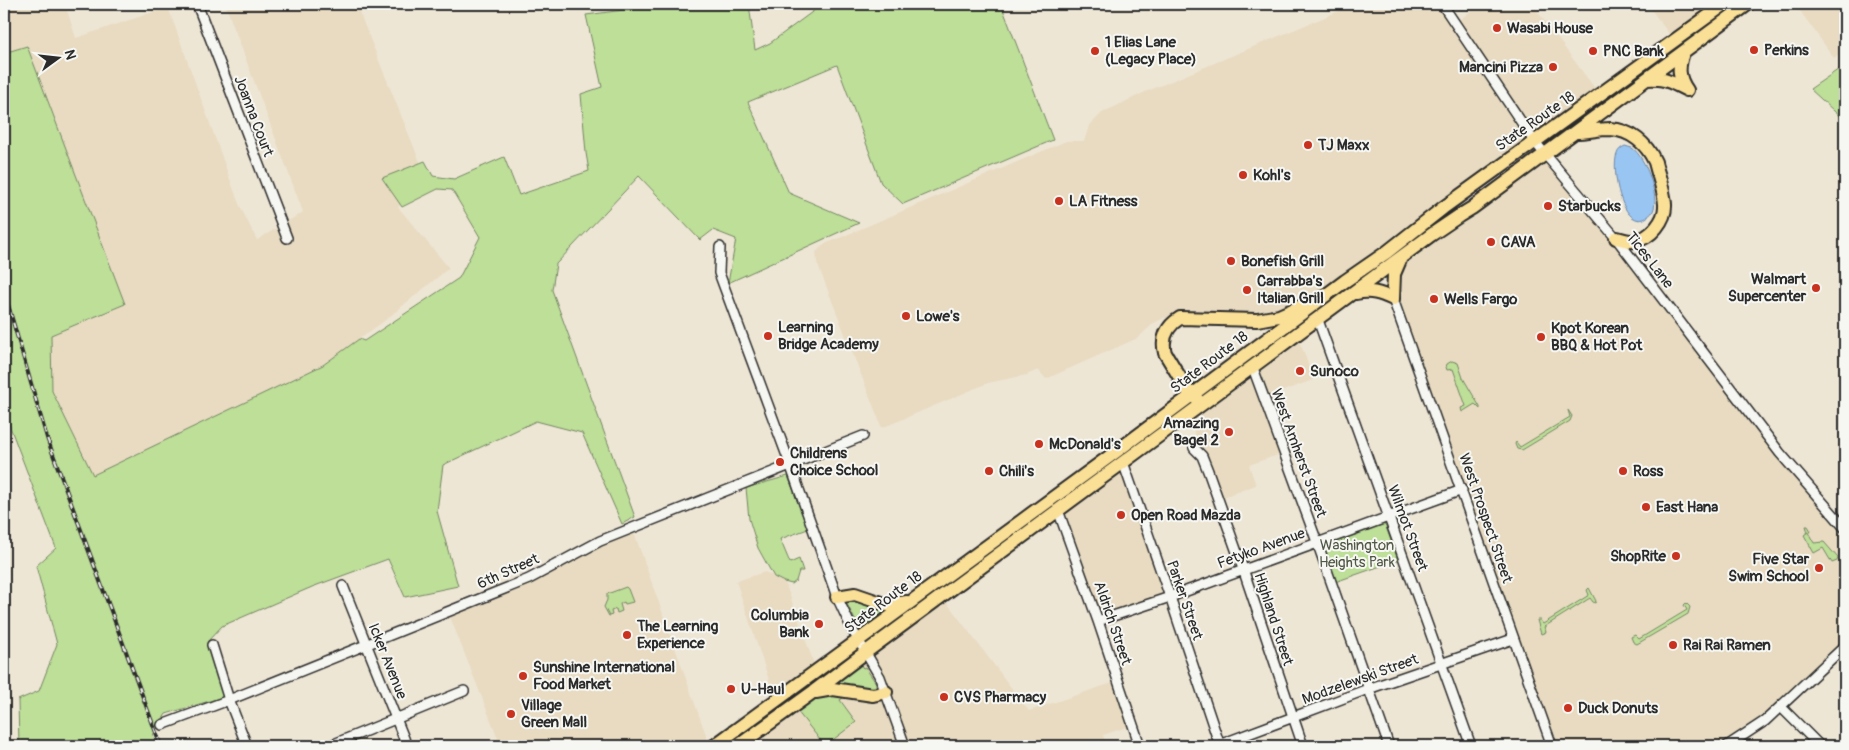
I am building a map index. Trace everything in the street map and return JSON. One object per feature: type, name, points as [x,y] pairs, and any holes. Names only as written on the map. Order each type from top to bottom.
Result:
[{"type":"highway","name":"State Route 18","points":[[738,746],[814,692],[912,600],[1387,252],[1534,141],[1725,4]]},
{"type":"highway","name":"State Route 18","points":[[714,746],[1058,510],[1748,4]]},
{"type":"highway","points":[[1647,79],[1662,78],[1670,80],[1687,90],[1680,78],[1683,52]]},
{"type":"highway","points":[[1575,132],[1612,129],[1623,131],[1640,141],[1647,148],[1655,162],[1665,204],[1663,218],[1652,231],[1636,241],[1616,238]]},
{"type":"highway","points":[[1354,294],[1369,291],[1393,299],[1394,274],[1401,258]]},
{"type":"highway","points":[[1205,403],[1191,396],[1163,346],[1165,333],[1171,323],[1180,318],[1257,320],[1278,316],[1326,295]]},
{"type":"highway","points":[[837,597],[855,594],[887,605],[912,600]]},
{"type":"highway","points":[[814,692],[834,690],[873,695],[886,692]]},
{"type":"street","name":"Joanna Court","points":[[197,4],[287,238]]},
{"type":"street","name":"Tices Lane","points":[[1442,4],[1534,141],[1616,238],[1780,454],[1845,528]]},
{"type":"street","points":[[720,247],[719,274],[837,597],[880,676],[905,746]]},
{"type":"street","name":"West Prospect Street","points":[[1393,299],[1552,746]]},
{"type":"street","name":"Wilmot Street","points":[[1318,320],[1471,746]]},
{"type":"street","name":"West Amherst Street","points":[[1253,368],[1389,746]]},
{"type":"street","name":"6th Street","points":[[162,725],[229,700],[529,579],[600,541],[862,436]]},
{"type":"street","name":"Highland Street","points":[[1194,448],[1202,456],[1243,568],[1292,719],[1303,746]]},
{"type":"street","name":"Parker Street","points":[[1123,462],[1219,746]]},
{"type":"street","name":"Fetyko Avenue","points":[[1098,620],[1170,597],[1243,568],[1389,518],[1462,490]]},
{"type":"street","name":"Aldrich Street","points":[[1058,510],[1098,620],[1140,746]]},
{"type":"street","name":"Icker Avenue","points":[[343,586],[407,746]]},
{"type":"street","name":"Modzelewski Street","points":[[1219,746],[1368,689],[1513,639]]},
{"type":"street","points":[[212,645],[229,700],[247,746]]},
{"type":"street","points":[[1727,746],[1765,721],[1844,648]]},
{"type":"street","points":[[329,746],[464,691]]},
{"type":"street","points":[[1781,707],[1820,746]]},
{"type":"shaded area","points":[[4,4],[65,4],[76,38],[168,7],[239,204],[257,240],[303,212],[225,4],[356,4],[427,179],[398,207],[449,268],[383,322],[323,365],[93,476],[52,391],[51,335],[124,304],[27,46],[4,53]]},
{"type":"shaded area","points":[[1356,4],[1442,4],[1455,23],[1480,4],[1532,4],[1600,95],[1326,295],[1257,320],[1164,318],[1154,323],[1138,338],[1046,379],[1038,370],[1027,375],[988,383],[882,428],[817,263],[816,252],[823,245],[1066,141],[1084,141],[1089,126],[1102,113],[1145,92]]},
{"type":"shaded area","points":[[1647,4],[1725,4],[1674,41]]},
{"type":"shaded area","points":[[1795,4],[1845,4],[1844,50],[1834,58]]},
{"type":"shaded area","points":[[1545,154],[1670,307],[1845,528],[1845,646],[1816,674],[1727,746],[1552,746],[1446,448],[1393,285],[1397,266]]},
{"type":"shaded area","points":[[1296,336],[1304,352],[1313,380],[1264,398],[1284,453],[1249,465],[1256,485],[1218,499],[1188,415]]},
{"type":"shaded area","points":[[1123,462],[1170,597],[1098,621],[1058,510]]},
{"type":"shaded area","points":[[632,527],[710,746],[501,746],[448,612]]},
{"type":"shaded area","points":[[765,572],[785,582],[817,672],[779,699],[772,689],[736,581]]},
{"type":"shaded area","points":[[942,596],[1029,711],[1118,681],[1133,725],[1103,735],[1106,746],[738,746]]},
{"type":"green space","points":[[669,4],[749,4],[755,50],[770,43],[823,4],[1001,4],[1053,140],[903,204],[881,183],[837,65],[748,102],[789,193],[859,223],[728,283],[736,239],[713,230],[700,240],[639,176],[556,264],[552,290],[635,517],[622,524],[582,433],[536,421],[443,465],[437,511],[458,586],[405,597],[388,559],[312,587],[222,626],[207,642],[223,697],[166,714],[153,735],[157,746],[19,746],[18,700],[39,691],[57,644],[36,566],[56,548],[4,411],[4,53],[27,46],[125,304],[51,335],[52,391],[93,475],[323,365],[359,339],[364,341],[459,278],[480,237],[452,190],[438,189],[402,207],[382,178],[425,161],[433,176],[454,179],[504,157],[519,195],[589,171],[581,94],[602,87],[586,15]]},
{"type":"green space","points":[[1845,65],[1845,121],[1810,89]]},
{"type":"green space","points":[[1452,361],[1458,363],[1463,378],[1480,409],[1475,404],[1462,412],[1461,408],[1466,406],[1453,369],[1447,370],[1446,367]]},
{"type":"green space","points":[[1568,410],[1572,416],[1570,421],[1522,450],[1517,449],[1516,442],[1520,447],[1570,417]]},
{"type":"green space","points":[[788,476],[808,529],[780,539],[790,563],[799,559],[803,571],[799,571],[796,581],[792,584],[774,577],[758,548],[749,519],[746,488]]},
{"type":"green space","name":"Washington Heights Park","points":[[1383,523],[1398,560],[1335,582],[1323,548],[1325,544]]},
{"type":"green space","points":[[1806,526],[1811,531],[1809,534],[1814,543],[1824,542],[1838,558],[1837,561],[1832,563],[1823,548],[1814,553],[1804,535],[1808,532]]},
{"type":"green space","points":[[626,587],[633,602],[620,604],[622,611],[617,613],[616,609],[611,611],[612,615],[609,616],[604,607],[607,594]]},
{"type":"green space","points":[[1589,588],[1596,601],[1595,603],[1590,598],[1544,627],[1546,632],[1541,634],[1537,620],[1540,620],[1543,624],[1589,595],[1587,590]]},
{"type":"green space","points":[[849,598],[888,609],[863,628],[855,620],[845,601]]},
{"type":"green space","points":[[1686,603],[1690,607],[1688,614],[1637,644],[1633,642],[1631,637],[1635,635],[1639,639],[1687,610],[1684,605]]},
{"type":"green space","points":[[860,664],[863,668],[865,667],[876,683],[876,688],[836,684]]},
{"type":"green space","points":[[823,694],[846,696],[840,700],[856,722],[825,746],[797,711],[814,698]]},
{"type":"water","points":[[1625,146],[1632,148],[1642,159],[1653,187],[1655,205],[1653,211],[1644,219],[1636,219],[1629,214],[1620,195],[1615,161],[1618,151]]},
{"type":"railway","points":[[4,291],[47,438],[161,746]]},
{"type":"place","name":"Wasabi House","points":[[1497,28]]},
{"type":"place","name":"Perkins","points":[[1754,50]]},
{"type":"place","name":"1 Elias Lane (Legacy Place)","points":[[1095,51]]},
{"type":"place","name":"PNC Bank","points":[[1593,51]]},
{"type":"place","name":"Mancini Pizza","points":[[1553,67]]},
{"type":"place","name":"TJ Maxx","points":[[1308,145]]},
{"type":"place","name":"Kohl's","points":[[1243,175]]},
{"type":"place","name":"LA Fitness","points":[[1059,201]]},
{"type":"place","name":"Starbucks","points":[[1548,206]]},
{"type":"place","name":"CAVA","points":[[1491,242]]},
{"type":"place","name":"Bonefish Grill","points":[[1231,261]]},
{"type":"place","name":"Walmart Supercenter","points":[[1816,288]]},
{"type":"place","name":"Carrabba's Italian Grill","points":[[1247,290]]},
{"type":"place","name":"Wells Fargo","points":[[1434,299]]},
{"type":"place","name":"Lowe's","points":[[906,316]]},
{"type":"place","name":"Learning Bridge Academy","points":[[768,336]]},
{"type":"place","name":"Kpot Korean BBQ & Hot Pot","points":[[1541,337]]},
{"type":"place","name":"Sunoco","points":[[1300,371]]},
{"type":"place","name":"Amazing Bagel 2","points":[[1229,432]]},
{"type":"place","name":"McDonald's","points":[[1039,444]]},
{"type":"place","name":"Childrens Choice School","points":[[780,462]]},
{"type":"place","name":"Chili's","points":[[989,471]]},
{"type":"place","name":"Ross","points":[[1623,471]]},
{"type":"place","name":"East Hana","points":[[1646,507]]},
{"type":"place","name":"Open Road Mazda","points":[[1121,515]]},
{"type":"place","name":"ShopRite","points":[[1676,556]]},
{"type":"place","name":"Five Star Swim School","points":[[1819,568]]},
{"type":"place","name":"Columbia Bank","points":[[819,624]]},
{"type":"place","name":"The Learning Experience","points":[[627,635]]},
{"type":"place","name":"Rai Rai Ramen","points":[[1673,645]]},
{"type":"place","name":"Sunshine International Food Market","points":[[523,676]]},
{"type":"place","name":"U-Haul","points":[[731,689]]},
{"type":"place","name":"CVS Pharmacy","points":[[944,697]]},
{"type":"place","name":"Duck Donuts","points":[[1568,708]]},
{"type":"place","name":"Village Green Mall","points":[[511,714]]}]
